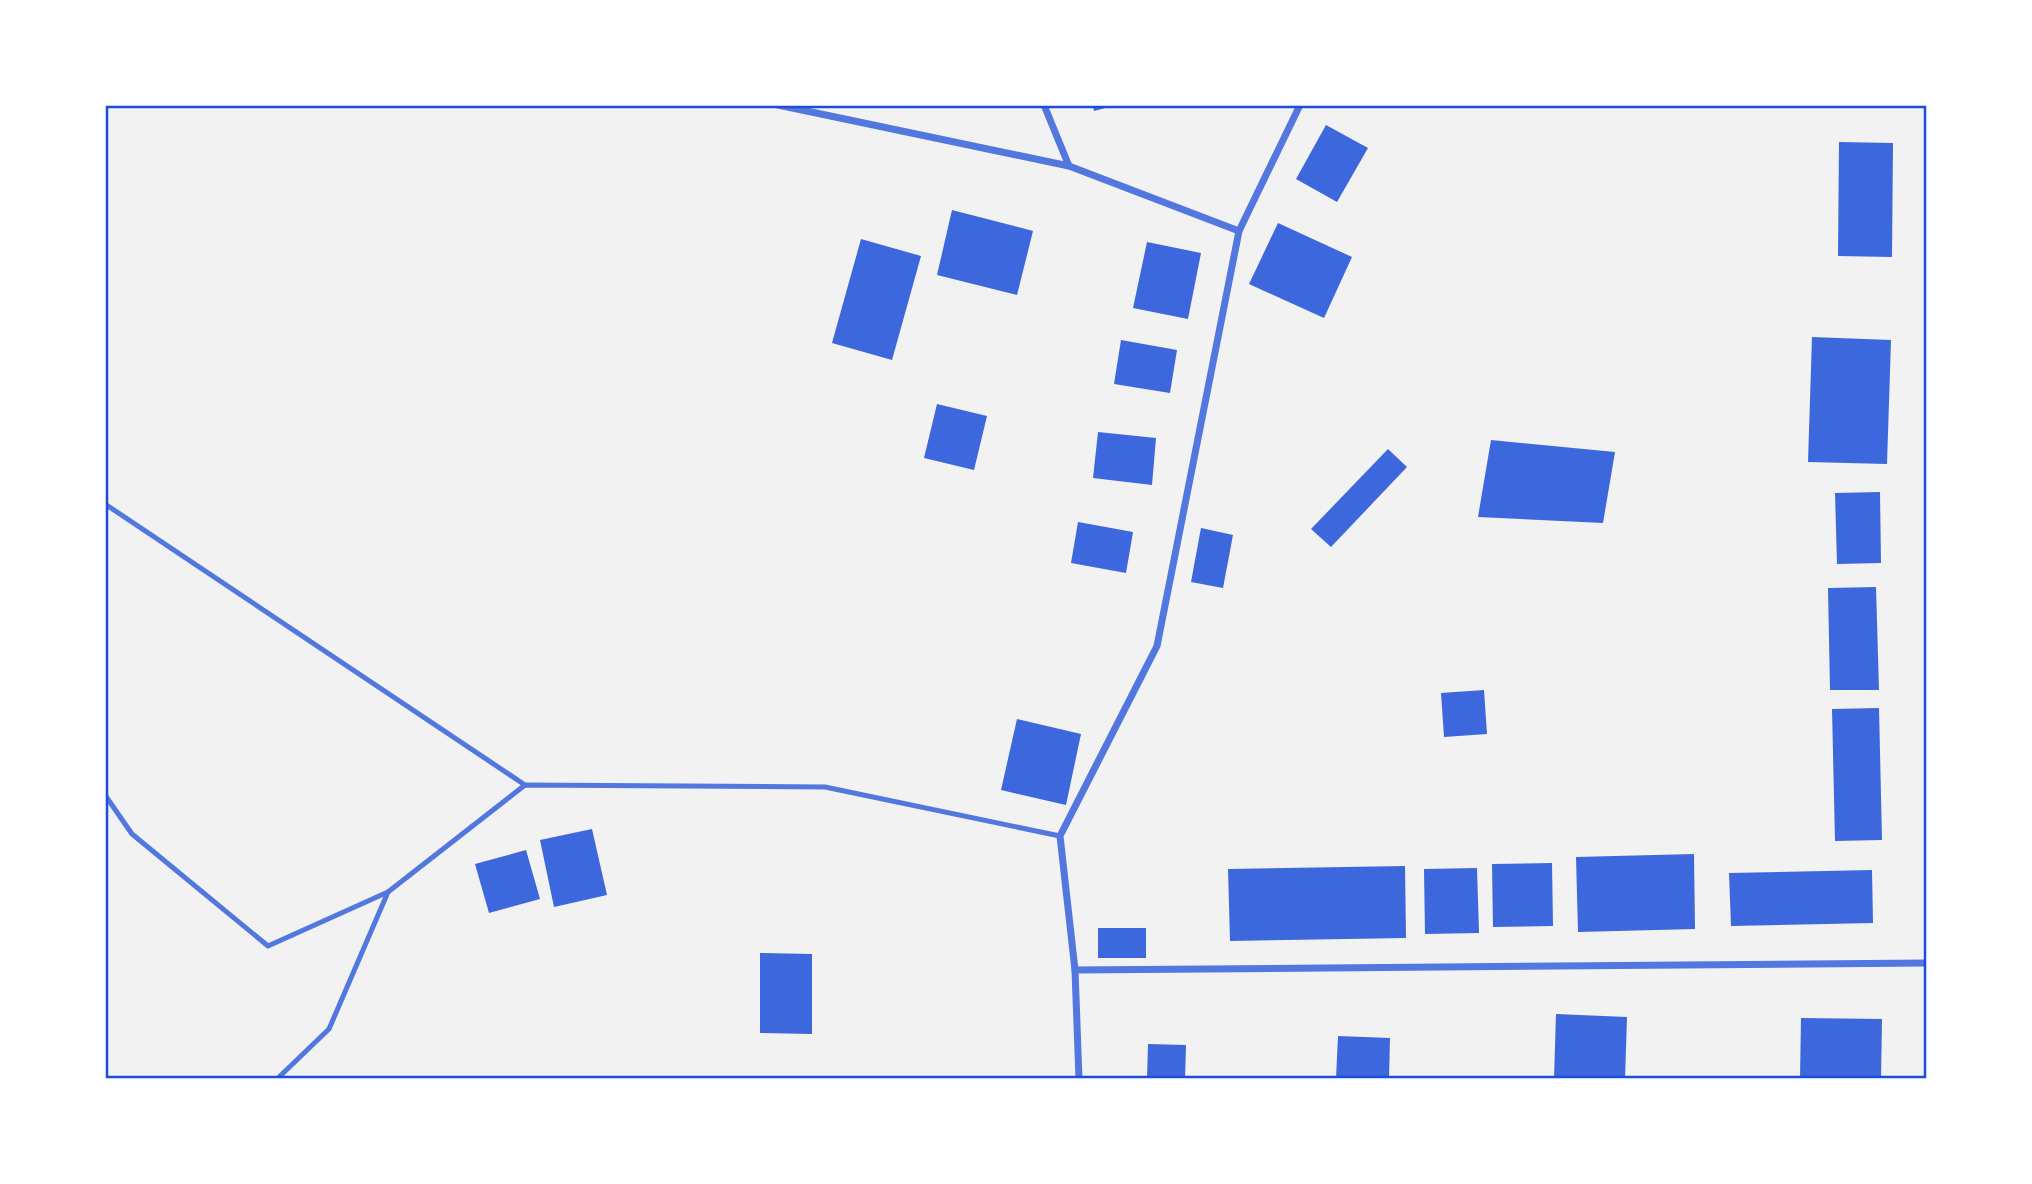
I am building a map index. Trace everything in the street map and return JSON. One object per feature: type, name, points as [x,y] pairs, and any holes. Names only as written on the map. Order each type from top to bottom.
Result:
[{"type":"street","points":[[778,105],[1069,166],[1239,231]]},
{"type":"street","points":[[1044,105],[1069,166]]},
{"type":"street","points":[[1079,1079],[1075,970],[1060,836],[1157,646],[1239,231],[1300,105]]},
{"type":"street","points":[[1075,970],[1927,963]]},
{"type":"lane","points":[[105,504],[525,785],[825,787],[1060,836]]},
{"type":"lane","points":[[105,795],[132,834],[268,946],[388,892],[525,785]]},
{"type":"lane","points":[[277,1079],[329,1029],[388,892]]},
{"type":"building","points":[[1093,105],[1113,105],[1113,106],[1094,111]]},
{"type":"building","points":[[1326,125],[1368,148],[1337,202],[1296,179]]},
{"type":"building","points":[[1839,142],[1893,143],[1892,257],[1838,256]]},
{"type":"building","points":[[952,210],[1033,231],[1017,295],[937,275]]},
{"type":"building","points":[[1278,223],[1352,257],[1324,318],[1249,284]]},
{"type":"building","points":[[861,239],[921,256],[892,360],[832,343]]},
{"type":"building","points":[[1147,242],[1201,253],[1188,319],[1133,308]]},
{"type":"building","points":[[1812,337],[1891,340],[1887,464],[1808,462]]},
{"type":"building","points":[[1121,340],[1177,350],[1170,393],[1114,384]]},
{"type":"building","points":[[937,404],[987,416],[974,470],[924,458]]},
{"type":"building","points":[[1098,432],[1156,438],[1152,485],[1093,478]]},
{"type":"building","points":[[1491,440],[1615,452],[1603,523],[1478,517]]},
{"type":"building","points":[[1388,449],[1407,467],[1331,547],[1311,529]]},
{"type":"building","points":[[1880,492],[1881,563],[1837,564],[1835,493]]},
{"type":"building","points":[[1078,522],[1133,532],[1126,573],[1071,563]]},
{"type":"building","points":[[1201,528],[1233,535],[1223,588],[1191,582]]},
{"type":"building","points":[[1876,587],[1879,690],[1830,690],[1828,588]]},
{"type":"building","points":[[1484,690],[1487,734],[1444,737],[1441,693]]},
{"type":"building","points":[[1879,708],[1882,840],[1835,841],[1832,709]]},
{"type":"building","points":[[1017,719],[1081,734],[1066,805],[1001,790]]},
{"type":"building","points":[[592,829],[607,895],[554,907],[540,840]]},
{"type":"building","points":[[526,850],[540,899],[489,913],[475,864]]},
{"type":"building","points":[[1694,854],[1695,929],[1578,932],[1576,857]]},
{"type":"building","points":[[1552,863],[1553,926],[1493,927],[1492,864]]},
{"type":"building","points":[[1405,866],[1406,938],[1230,941],[1228,869]]},
{"type":"building","points":[[1477,868],[1479,933],[1425,934],[1424,869]]},
{"type":"building","points":[[1872,870],[1873,923],[1731,926],[1729,873]]},
{"type":"building","points":[[1098,928],[1146,928],[1146,958],[1098,958]]},
{"type":"building","points":[[760,953],[812,954],[812,1034],[760,1033]]},
{"type":"building","points":[[1556,1014],[1627,1017],[1625,1079],[1554,1079]]},
{"type":"building","points":[[1801,1018],[1882,1019],[1881,1079],[1800,1079]]},
{"type":"building","points":[[1338,1036],[1390,1038],[1389,1079],[1336,1079]]},
{"type":"building","points":[[1148,1044],[1186,1045],[1185,1079],[1147,1079]]}]
